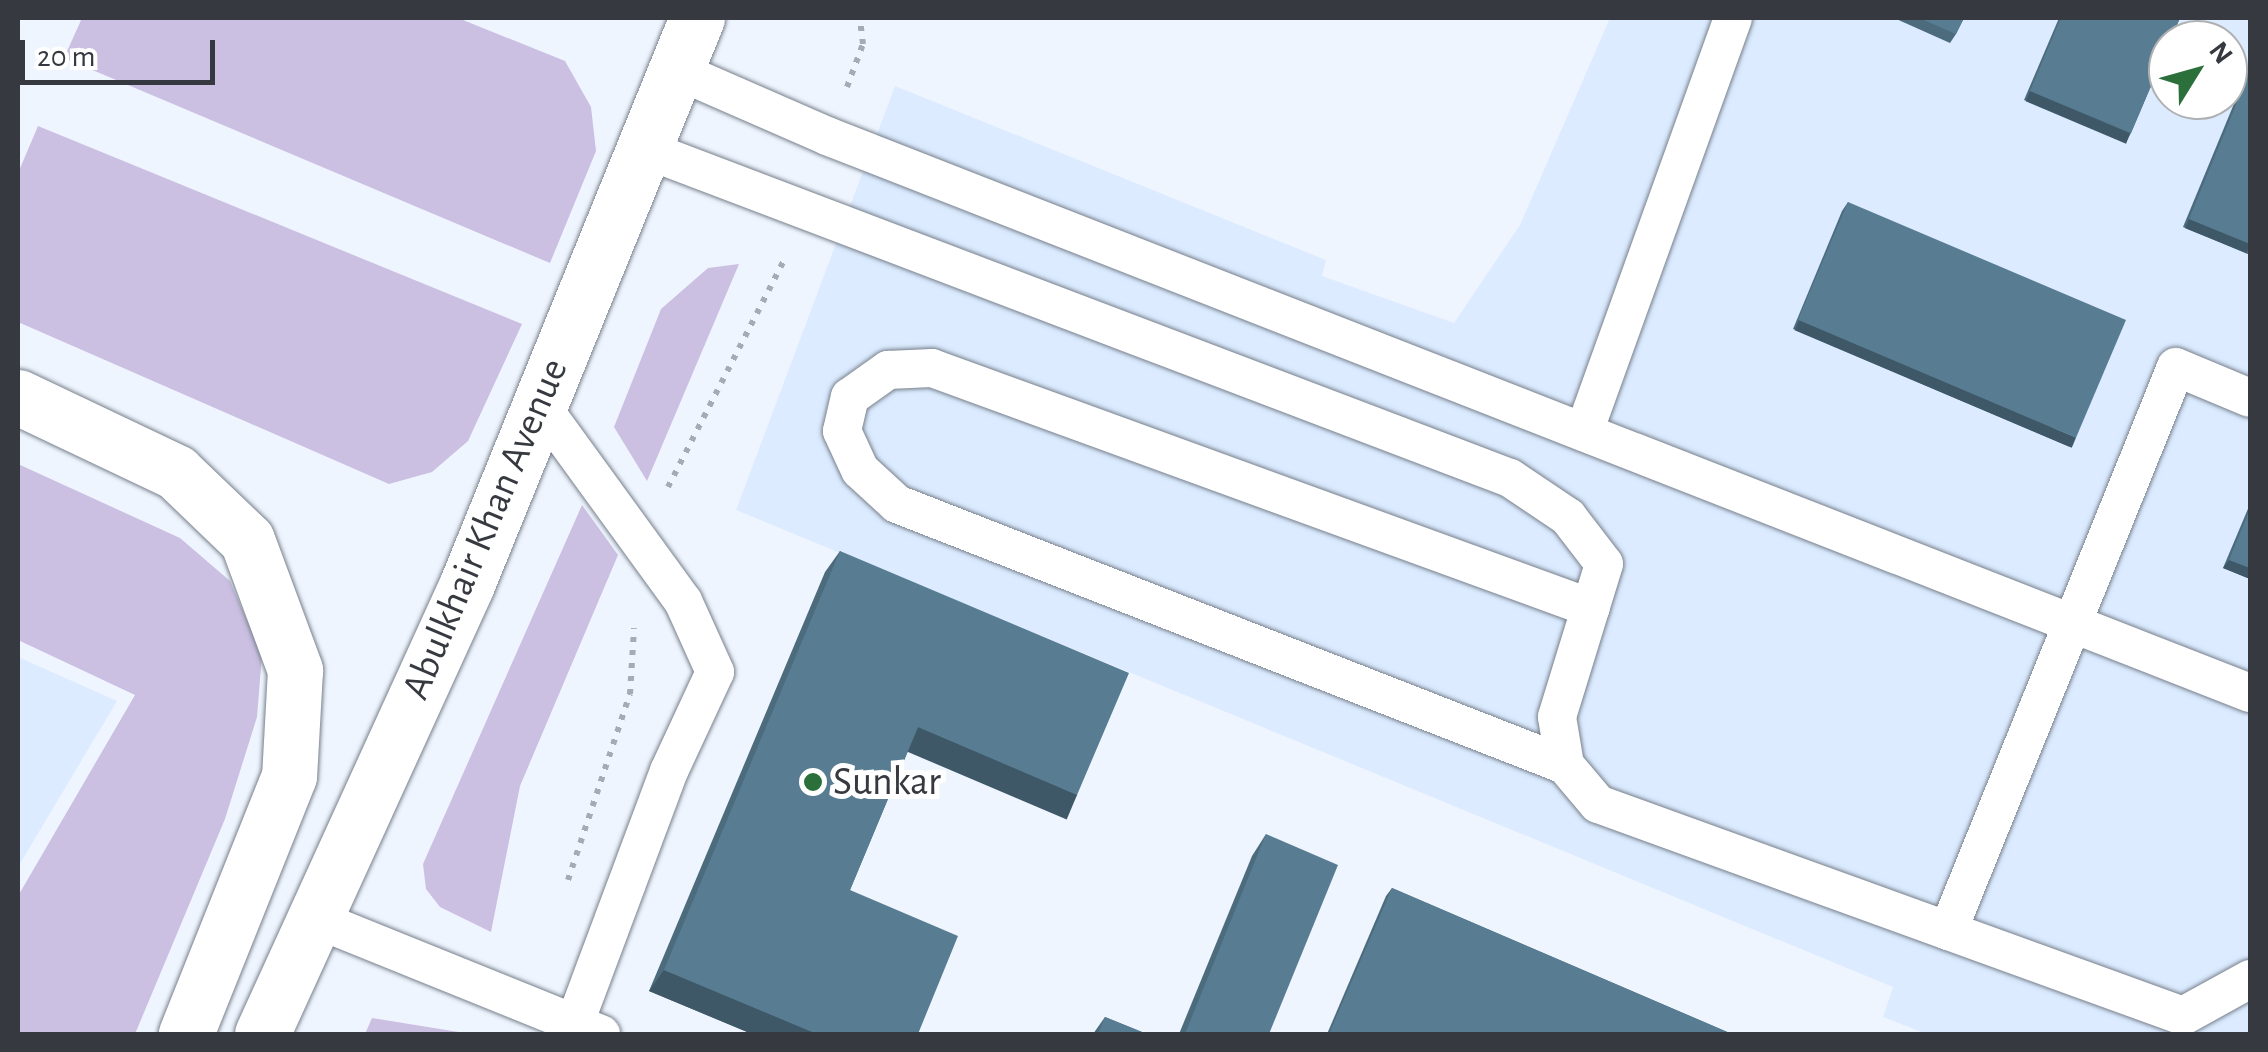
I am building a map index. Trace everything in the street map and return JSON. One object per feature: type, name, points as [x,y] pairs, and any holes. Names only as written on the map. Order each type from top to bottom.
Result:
[{"type":"street","name":"Abulkhair Khan Avenue","points":[[262,1034],[311,918],[467,584],[646,150],[696,18]]},
{"type":"street","points":[[18,397],[176,472],[248,540],[295,670],[289,776],[186,1034]]},
{"type":"lane","points":[[1584,432],[1734,18]]},
{"type":"lane","points":[[676,70],[826,136],[2250,694]]},
{"type":"lane","points":[[646,150],[800,212],[1510,478],[1568,517],[1604,564],[1557,717],[1565,766]]},
{"type":"lane","points":[[1591,608],[932,368],[888,370],[850,397],[842,430],[860,470],[897,504],[1565,766],[1598,804],[2182,1016],[2250,979]]},
{"type":"lane","points":[[1948,931],[2068,622],[2176,368],[2250,398]]},
{"type":"lane","points":[[311,918],[588,1029],[670,771],[714,672],[683,601],[539,403]]},
{"type":"path","points":[[826,136],[863,44],[860,18]]},
{"type":"path","points":[[567,889],[630,694],[639,541],[778,276],[800,212]]},
{"type":"shaded area","points":[[82,18],[458,18],[565,61],[591,107],[596,151],[550,263],[64,58]]},
{"type":"shaded area","points":[[1610,18],[2250,18],[2250,1034],[1927,1034],[1883,1017],[1893,987],[736,510],[895,86],[1326,260],[1322,276],[1454,323],[1520,225]]},
{"type":"shaded area","points":[[38,126],[522,324],[468,441],[432,472],[389,484],[18,322],[18,173]]},
{"type":"shaded area","points":[[739,264],[647,481],[614,427],[661,309],[708,268]]},
{"type":"shaded area","points":[[18,464],[180,538],[230,581],[262,655],[257,717],[225,819],[135,1034],[18,1034],[18,896],[135,695],[18,640]]},
{"type":"shaded area","points":[[582,505],[618,555],[520,786],[491,932],[440,907],[426,889],[423,864]]},
{"type":"shaded area","points":[[18,657],[117,701],[18,867]]},
{"type":"shaded area","points":[[372,1018],[471,1034],[365,1034]]},
{"type":"building","points":[[1919,18],[1964,18],[1956,34]]},
{"type":"building","points":[[2061,18],[2180,18],[2148,20],[2148,93],[2131,133],[2030,91]]},
{"type":"building","points":[[2250,71],[2250,244],[2189,219],[2230,120],[2248,120]]},
{"type":"building","points":[[1848,202],[2126,320],[2076,438],[1798,320]]},
{"type":"building","points":[[2250,509],[2250,568],[2229,560]]},
{"type":"building","name":"Sunkar","points":[[840,551],[1129,673],[1077,795],[918,727],[850,890],[958,936],[918,1034],[817,1034],[664,970]]},
{"type":"building","points":[[1266,834],[1338,865],[1269,1034],[1185,1034]]},
{"type":"building","points":[[1392,888],[1732,1034],[1329,1034]]},
{"type":"building","points":[[1105,1017],[1147,1034],[1098,1034]]},
{"type":"place","name":"Sunkar","points":[[813,782]]}]
